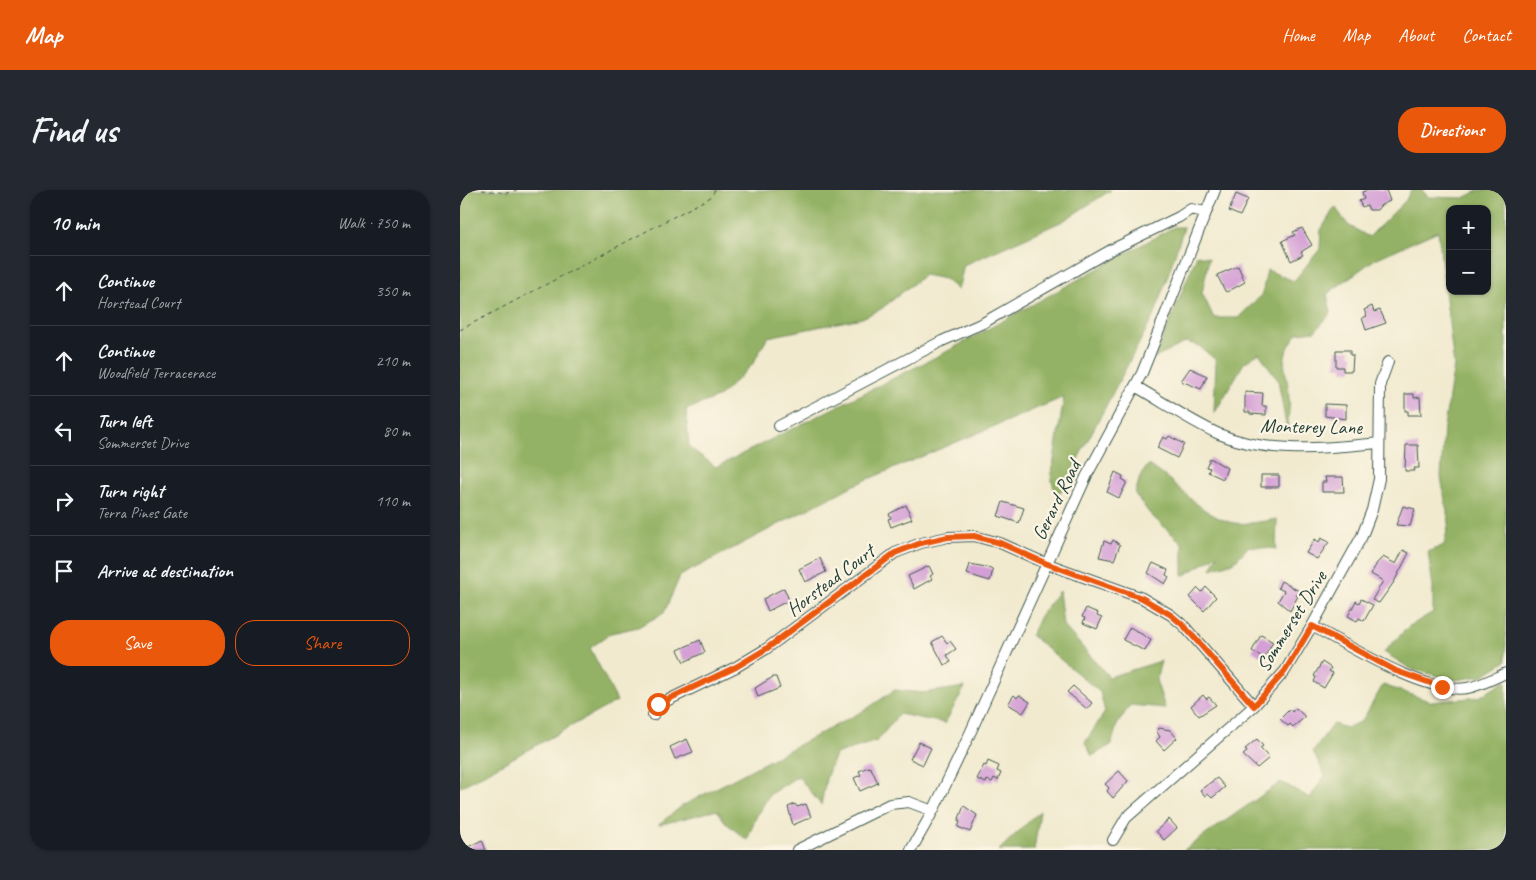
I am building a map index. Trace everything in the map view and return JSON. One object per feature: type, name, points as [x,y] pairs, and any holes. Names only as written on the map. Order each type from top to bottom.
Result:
[{"type":"street","name":"Gerard Road","points":[[911,850],[934,810],[1025,614],[1045,563],[1086,475],[1135,386],[1215,190]]},
{"type":"street","points":[[779,426],[942,341],[983,323],[1111,250],[1179,217],[1191,209],[1205,212]]},
{"type":"street","name":"Sommerset Drive","points":[[1113,840],[1126,818],[1254,706],[1285,671],[1312,626],[1362,536],[1372,510],[1379,479],[1380,384],[1388,362]]},
{"type":"street","name":"Monterey Lane","points":[[1135,386],[1220,434],[1240,440],[1279,447],[1334,448],[1379,443]]},
{"type":"street","name":"Horstead Court","points":[[653,715],[658,704],[736,667],[766,649],[895,553],[939,539],[974,536],[1000,543],[1045,563],[1142,598],[1171,615],[1184,626],[1254,706]]},
{"type":"street","points":[[1312,626],[1396,671],[1442,687],[1466,688],[1506,673]]},
{"type":"street","points":[[797,850],[890,804],[909,802],[934,810]]},
{"type":"path","points":[[482,190],[507,192],[517,190]]},
{"type":"path","points":[[460,330],[711,196],[714,190]]},
{"type":"green space","points":[[460,190],[1111,190],[1063,221],[964,265],[958,290],[945,279],[924,275],[881,309],[862,318],[768,337],[752,365],[720,396],[686,410],[689,447],[716,467],[946,352],[1174,227],[1184,227],[1156,311],[1060,493],[1055,491],[1051,479],[1064,397],[854,485],[680,576],[664,613],[638,627],[611,633],[590,648],[617,701],[460,787]]},
{"type":"green space","points":[[1411,190],[1422,190],[1428,197],[1464,198],[1480,190],[1506,190],[1506,661],[1482,676],[1455,680],[1411,669],[1384,652],[1408,627],[1433,612],[1433,587],[1428,552],[1444,545],[1449,522],[1441,477],[1444,427],[1454,366],[1438,231],[1375,259],[1327,294],[1331,313],[1315,331],[1298,333],[1287,351],[1284,365],[1289,402],[1287,430],[1278,380],[1259,353],[1244,363],[1214,414],[1216,360],[1199,346],[1186,342],[1155,358],[1197,255],[1209,258],[1202,293],[1214,318],[1238,318],[1262,295],[1267,270],[1294,281],[1320,249],[1321,230],[1335,207],[1348,225],[1369,237],[1406,200]]},
{"type":"green space","points":[[1148,465],[1199,506],[1221,519],[1244,524],[1277,519],[1276,549],[1249,546],[1234,562],[1211,569],[1218,555],[1183,576],[1183,544],[1150,514],[1135,494],[1140,477]]},
{"type":"green space","points":[[1059,591],[1063,625],[1109,677],[1161,661],[1156,680],[1165,708],[1130,705],[1117,725],[1111,745],[1092,756],[1085,743],[1105,712],[1100,692],[1031,635],[1040,616]]},
{"type":"green space","points":[[1506,681],[1506,850],[1184,850],[1281,782],[1310,798],[1325,775],[1313,751],[1333,724],[1346,728],[1362,721],[1383,685],[1432,702],[1479,697]]},
{"type":"green space","points":[[965,687],[945,723],[899,714],[877,741],[835,754],[826,779],[821,805],[798,776],[770,794],[757,815],[747,840],[726,823],[717,810],[658,825],[682,806],[865,710],[895,690],[923,693]]},
{"type":"green space","points":[[1040,811],[1034,850],[999,850]]},
{"type":"building","points":[[1386,190],[1390,201],[1381,205],[1377,210],[1369,210],[1367,205],[1362,207],[1359,201],[1364,199],[1362,192]]},
{"type":"building","points":[[1236,194],[1248,199],[1240,216],[1229,211]]},
{"type":"building","points":[[1302,228],[1312,245],[1301,252],[1303,255],[1291,261],[1282,241],[1295,235],[1293,232]]},
{"type":"building","points":[[1238,266],[1245,282],[1227,292],[1217,275]]},
{"type":"building","points":[[1372,306],[1374,312],[1380,310],[1386,323],[1366,330],[1362,318],[1367,316],[1364,310]]},
{"type":"building","points":[[1336,350],[1350,350],[1350,355],[1353,355],[1352,371],[1343,371],[1343,367],[1336,367]]},
{"type":"building","points":[[1190,368],[1207,376],[1201,389],[1181,381]]},
{"type":"building","points":[[1245,392],[1263,393],[1262,406],[1266,406],[1266,415],[1245,412]]},
{"type":"building","points":[[1405,394],[1414,394],[1414,398],[1420,397],[1421,415],[1408,415],[1408,411],[1405,411]]},
{"type":"building","points":[[1325,404],[1346,405],[1346,419],[1325,416]]},
{"type":"building","points":[[1169,436],[1184,444],[1177,458],[1157,448],[1163,437],[1167,439]]},
{"type":"building","points":[[1406,445],[1418,445],[1419,468],[1414,468],[1415,471],[1405,471]]},
{"type":"building","points":[[1210,458],[1227,468],[1223,479],[1208,472],[1210,468],[1206,467]]},
{"type":"building","points":[[1115,472],[1123,476],[1122,479],[1127,482],[1119,498],[1107,492]]},
{"type":"building","points":[[1261,475],[1279,475],[1279,487],[1261,487]]},
{"type":"building","points":[[1325,477],[1343,477],[1344,492],[1322,492],[1322,482],[1326,482]]},
{"type":"building","points":[[1003,502],[1024,508],[1019,523],[998,516]]},
{"type":"building","points":[[906,505],[912,519],[891,527],[888,519],[891,518],[889,514]]},
{"type":"building","points":[[1403,506],[1415,509],[1410,526],[1396,525]]},
{"type":"building","points":[[1321,538],[1329,542],[1317,559],[1306,553],[1315,539],[1319,542]]},
{"type":"building","points":[[1113,540],[1120,545],[1114,560],[1099,557],[1104,541],[1111,544]]},
{"type":"building","points":[[1403,550],[1409,553],[1394,582],[1379,603],[1372,600],[1383,581],[1371,574],[1377,563],[1383,557],[1396,564]]},
{"type":"building","points":[[820,558],[826,572],[805,582],[799,569]]},
{"type":"building","points":[[1153,563],[1168,570],[1166,575],[1169,577],[1165,584],[1148,573]]},
{"type":"building","points":[[970,564],[991,568],[993,570],[990,581],[967,574]]},
{"type":"building","points":[[929,566],[933,574],[930,576],[932,579],[914,589],[908,576]]},
{"type":"building","points":[[1281,581],[1299,591],[1290,611],[1278,601],[1284,591],[1278,588]]},
{"type":"building","points":[[1206,587],[1216,597],[1204,611],[1190,597],[1198,588],[1202,592]]},
{"type":"building","points":[[784,588],[789,600],[768,611],[763,599]]},
{"type":"building","points":[[1361,599],[1373,605],[1364,621],[1359,618],[1357,621],[1348,616],[1356,601],[1359,603]]},
{"type":"building","points":[[1086,608],[1098,613],[1097,616],[1102,618],[1097,629],[1083,623],[1085,618],[1082,617]]},
{"type":"building","points":[[1130,627],[1151,640],[1145,651],[1123,640]]},
{"type":"building","points":[[1261,635],[1273,642],[1264,658],[1252,651]]},
{"type":"building","points":[[942,636],[947,643],[950,641],[956,649],[947,655],[951,662],[944,665],[932,642]]},
{"type":"building","points":[[700,640],[705,652],[684,662],[678,650]]},
{"type":"building","points":[[1322,662],[1331,668],[1329,671],[1333,673],[1324,688],[1314,682],[1316,677],[1314,676]]},
{"type":"building","points":[[776,677],[780,688],[758,697],[755,688]]},
{"type":"building","points":[[1073,686],[1092,703],[1087,709],[1067,692]]},
{"type":"building","points":[[1014,695],[1017,698],[1019,695],[1030,702],[1023,713],[1008,704]]},
{"type":"building","points":[[1203,695],[1206,699],[1209,697],[1216,705],[1199,716],[1191,706]]},
{"type":"building","points":[[1296,708],[1305,717],[1293,727],[1290,724],[1288,726],[1280,719],[1290,709],[1292,712]]},
{"type":"building","points":[[1159,728],[1170,730],[1177,738],[1164,750],[1156,741],[1160,737],[1157,732]]},
{"type":"building","points":[[687,739],[693,752],[675,759],[670,747]]},
{"type":"building","points":[[1257,739],[1263,746],[1260,748],[1269,758],[1257,768],[1243,755],[1247,752],[1245,749]]},
{"type":"building","points":[[919,742],[931,748],[923,765],[910,759]]},
{"type":"building","points":[[988,761],[999,766],[997,771],[1001,773],[998,780],[994,778],[992,782],[987,780],[986,783],[977,779]]},
{"type":"building","points":[[868,767],[871,768],[878,783],[860,791],[854,778],[861,775],[859,771]]},
{"type":"building","points":[[1119,771],[1128,781],[1113,798],[1107,791],[1109,788],[1105,784]]},
{"type":"building","points":[[1217,778],[1225,787],[1212,798],[1208,794],[1205,796],[1200,790]]},
{"type":"building","points":[[795,804],[797,807],[806,804],[811,817],[793,825],[788,807]]},
{"type":"building","points":[[964,806],[977,815],[970,832],[958,827],[960,822],[958,821]]},
{"type":"building","points":[[1169,819],[1177,828],[1164,840],[1156,831]]},
{"type":"building","points":[[482,840],[486,850],[462,850]]},
{"type":"route","points":[[658,704],[736,667],[766,649],[895,553],[921,543],[948,537],[974,536],[1000,543],[1045,563],[1142,598],[1171,615],[1184,626],[1254,706],[1285,671],[1312,626],[1396,671],[1442,687]]}]
